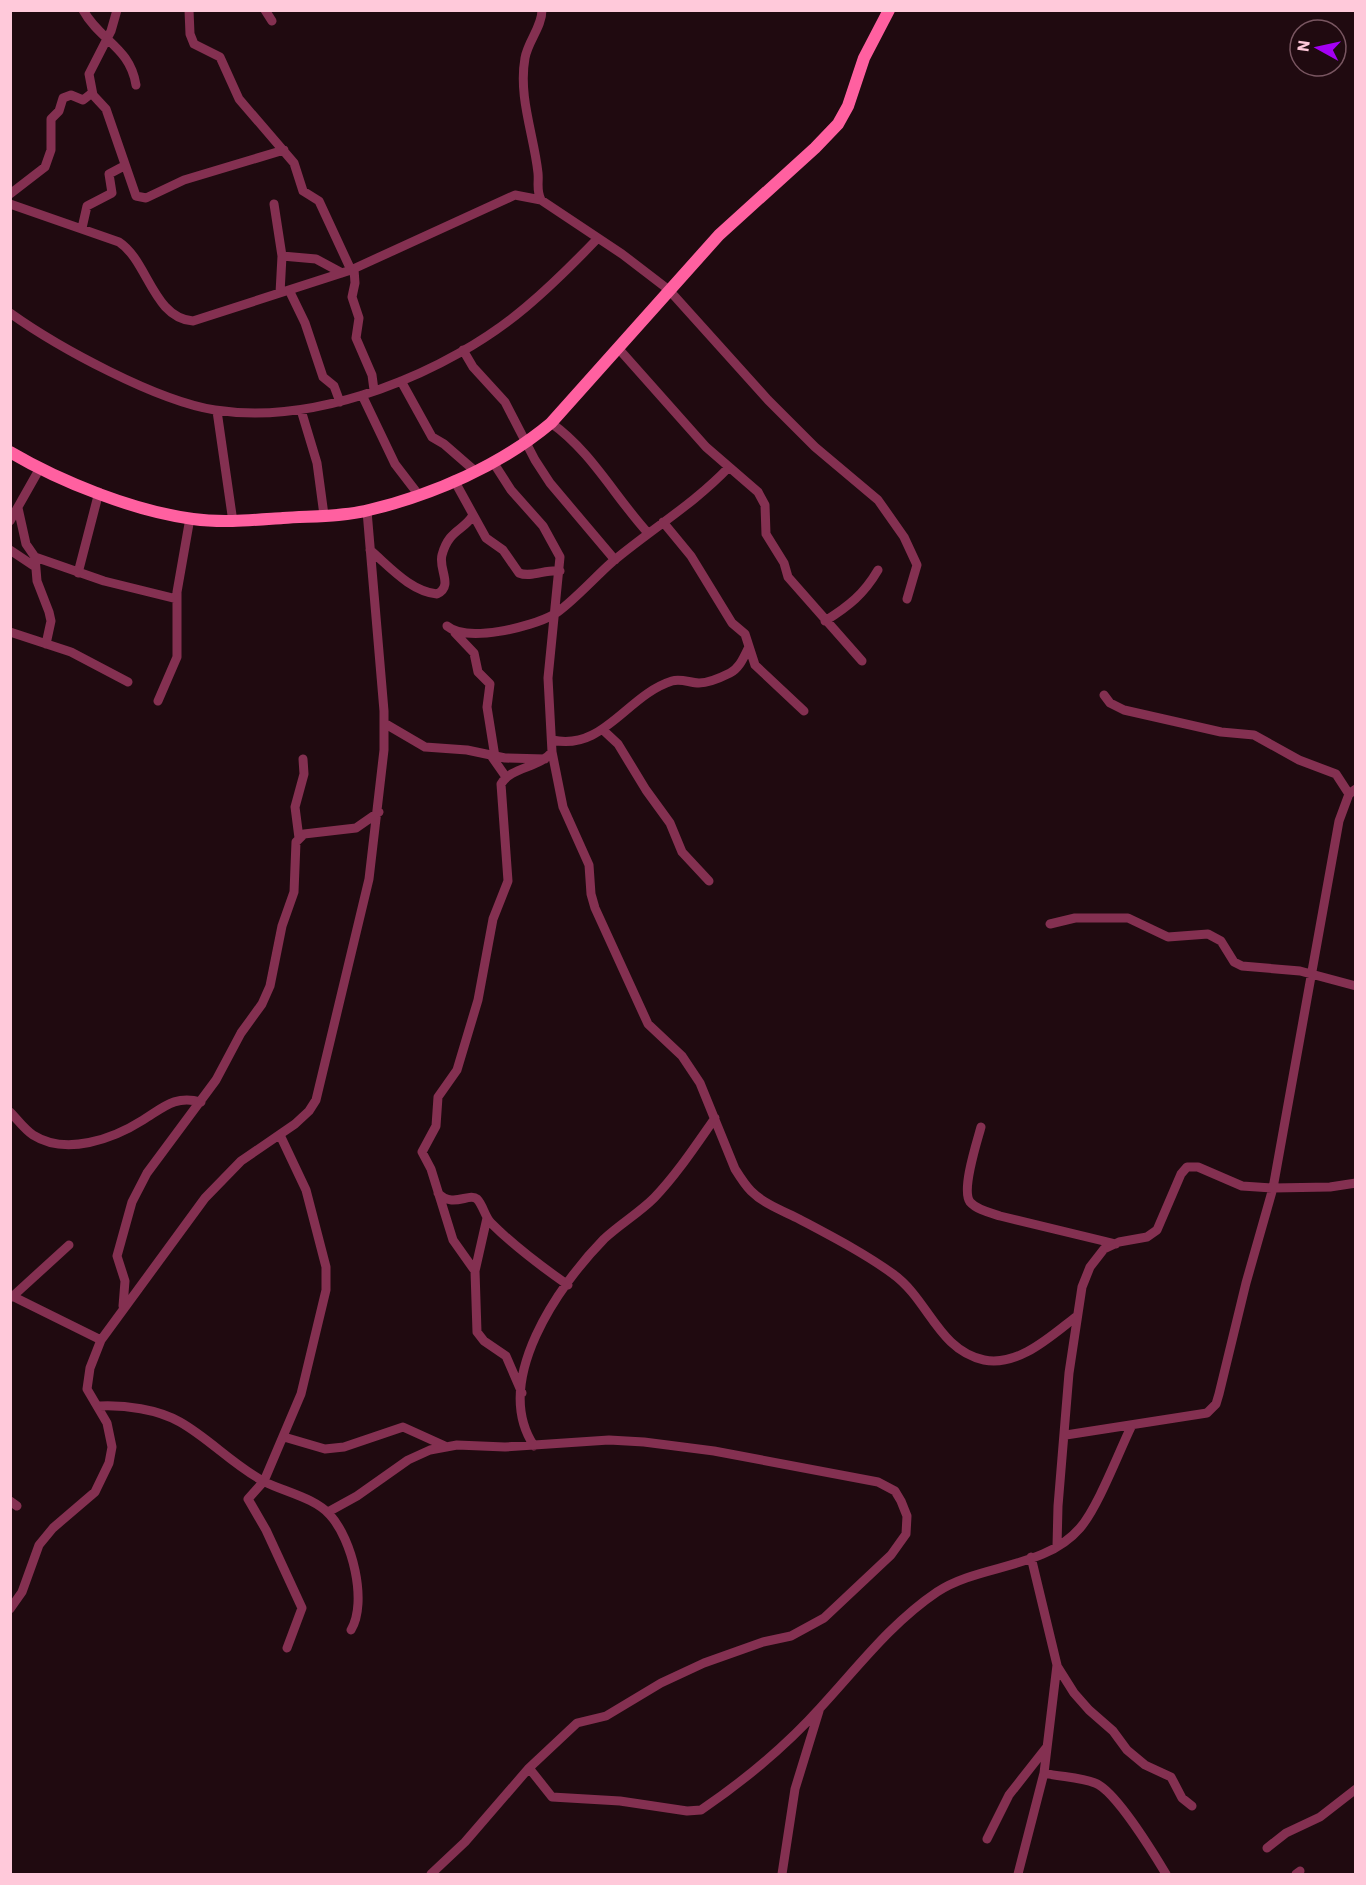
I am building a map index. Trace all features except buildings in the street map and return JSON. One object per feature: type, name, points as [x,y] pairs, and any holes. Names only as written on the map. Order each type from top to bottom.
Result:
[{"type":"street","points":[[83,10],[92,25],[129,61],[136,85]]},
{"type":"street","points":[[117,10],[107,39],[89,74],[92,93],[106,109],[134,192],[141,199],[184,180],[284,150]]},
{"type":"street","points":[[265,10],[272,21]]},
{"type":"street","points":[[541,200],[537,190],[538,173],[524,100],[523,77],[525,58],[540,22],[542,10]]},
{"type":"street","points":[[11,452],[40,468],[99,492],[190,519],[232,522],[367,511],[475,471],[527,443],[551,423],[719,235],[815,148],[838,124],[848,106],[864,58],[889,10]]},
{"type":"street","points":[[192,13],[190,34],[194,44],[220,57],[239,99],[284,150],[298,171],[303,191],[317,199],[328,218],[355,283],[352,297],[359,318],[356,338],[372,375],[374,390]]},
{"type":"street","points":[[10,194],[45,167],[51,150],[51,119],[59,111],[63,98],[71,95],[82,100],[92,93]]},
{"type":"street","points":[[82,228],[84,210],[93,202],[112,192],[109,174],[124,166]]},
{"type":"street","points":[[10,204],[82,228],[126,246],[158,296],[177,317],[184,320],[201,320],[349,271],[515,195],[541,200],[669,290],[768,400],[815,447],[878,501],[914,555],[917,572],[907,599]]},
{"type":"street","points":[[274,204],[282,256],[284,292],[305,323],[323,377],[334,386],[340,402]]},
{"type":"street","points":[[10,313],[129,380],[169,398],[218,411],[262,413],[301,410],[340,402],[401,381],[463,350],[526,307],[597,238]]},
{"type":"street","points":[[282,256],[316,259],[349,271]]},
{"type":"street","points":[[618,348],[693,433],[758,492],[765,505],[766,534],[784,563],[788,577],[862,661]]},
{"type":"street","points":[[463,350],[473,367],[505,402],[550,483],[615,560]]},
{"type":"street","points":[[401,381],[432,437],[444,444],[475,471]]},
{"type":"street","points":[[362,395],[395,464],[418,494]]},
{"type":"street","points":[[301,410],[317,463],[324,515]]},
{"type":"street","points":[[218,411],[232,522]]},
{"type":"street","points":[[551,423],[585,453],[612,492],[648,533]]},
{"type":"street","points":[[492,462],[511,490],[543,526],[560,557],[547,697],[552,740],[549,755],[563,807],[589,865],[595,908],[648,1024],[688,1064],[715,1118],[735,1169],[751,1191],[868,1257],[896,1276],[945,1338],[966,1354],[986,1360],[1015,1357],[1034,1348],[1077,1316]]},
{"type":"street","points":[[506,777],[493,757],[487,708],[490,684],[478,672],[474,653],[451,629],[494,633],[553,615],[615,560],[704,491],[729,467]]},
{"type":"street","points":[[10,521],[40,468]]},
{"type":"street","points":[[454,480],[486,538],[503,550],[519,573],[530,575],[545,571],[560,571]]},
{"type":"street","points":[[78,573],[99,492]]},
{"type":"street","points":[[18,508],[26,544],[34,561],[50,612],[51,621],[46,644]]},
{"type":"street","points":[[10,1609],[22,1592],[39,1545],[53,1528],[95,1492],[109,1463],[110,1435],[100,1406],[87,1389],[87,1381],[100,1340],[123,1306],[218,1183],[241,1161],[280,1135],[309,1111],[318,1092],[360,924],[379,812],[384,723],[367,511]]},
{"type":"street","points":[[370,550],[404,579],[420,589],[437,594],[444,589],[446,584],[441,562],[445,546],[453,532],[473,515]]},
{"type":"street","points":[[158,701],[177,657],[177,598],[190,519]]},
{"type":"street","points":[[663,522],[697,564],[732,623],[743,631],[755,665],[804,711]]},
{"type":"street","points":[[10,550],[34,561],[177,598]]},
{"type":"street","points":[[825,621],[854,603],[866,590],[878,570]]},
{"type":"street","points":[[10,632],[71,652],[128,682]]},
{"type":"street","points":[[552,740],[574,743],[603,730],[640,696],[672,681],[703,683],[730,673],[738,667],[748,647]]},
{"type":"street","points":[[1066,1435],[1193,1417],[1207,1413],[1216,1404],[1246,1283],[1273,1188],[1339,821],[1352,791],[1336,774],[1299,760],[1254,735],[1221,732],[1124,710],[1110,703],[1104,695]]},
{"type":"street","points":[[384,723],[425,747],[466,750],[493,757],[549,755]]},
{"type":"street","points":[[603,730],[618,744],[646,790],[670,823],[682,852],[696,870],[709,881]]},
{"type":"street","points":[[475,1271],[453,1240],[431,1169],[422,1152],[436,1126],[438,1097],[453,1078],[460,1061],[478,1000],[493,919],[508,881],[501,790],[506,777],[549,755]]},
{"type":"street","points":[[123,1306],[125,1281],[117,1256],[132,1202],[147,1173],[216,1080],[242,1033],[256,1016],[270,986],[282,926],[294,892],[295,847],[298,838],[296,798],[304,774],[303,759]]},
{"type":"street","points":[[298,838],[318,832],[356,828],[379,812]]},
{"type":"street","points":[[1050,924],[1075,918],[1128,918],[1148,925],[1168,937],[1200,934],[1215,936],[1234,962],[1242,966],[1310,974],[1356,986]]},
{"type":"street","points":[[10,1112],[25,1128],[41,1139],[71,1143],[93,1142],[111,1137],[142,1121],[169,1101],[181,1099],[201,1102]]},
{"type":"street","points":[[534,1446],[521,1418],[522,1393],[528,1356],[536,1332],[568,1285],[605,1239],[654,1198],[715,1118]]},
{"type":"street","points":[[981,1127],[970,1172],[967,1195],[970,1201],[1000,1216],[1116,1244]]},
{"type":"street","points":[[280,1135],[306,1190],[327,1279],[301,1394],[264,1481],[248,1501],[266,1530],[302,1608],[286,1648]]},
{"type":"street","points":[[1057,1546],[1069,1373],[1082,1287],[1096,1257],[1116,1244],[1147,1237],[1157,1230],[1181,1174],[1187,1167],[1198,1167],[1242,1185],[1273,1188],[1330,1187],[1356,1183]]},
{"type":"street","points":[[438,1193],[444,1199],[452,1201],[474,1198],[487,1218],[536,1263],[568,1285]]},
{"type":"street","points":[[487,1218],[475,1271],[477,1332],[484,1341],[506,1356],[522,1393]]},
{"type":"street","points":[[69,1245],[11,1296],[100,1340]]},
{"type":"street","points":[[100,1406],[138,1409],[179,1421],[264,1481],[328,1512],[339,1529],[358,1583],[358,1619],[351,1630]]},
{"type":"street","points":[[284,1437],[325,1449],[344,1447],[403,1427],[445,1446]]},
{"type":"street","points":[[529,1768],[552,1797],[620,1801],[687,1811],[701,1810],[771,1758],[897,1623],[935,1593],[953,1582],[1031,1557],[1057,1546],[1084,1521],[1131,1427]]},
{"type":"street","points":[[328,1512],[357,1496],[408,1460],[445,1446],[534,1446],[609,1440],[714,1450],[878,1482],[895,1491],[907,1516],[906,1534],[891,1555],[824,1618],[791,1636],[763,1642],[704,1663],[661,1683],[606,1716],[577,1723],[529,1768],[465,1842],[431,1875]]},
{"type":"street","points":[[1018,1875],[1044,1773],[1057,1665],[1031,1557]]},
{"type":"street","points":[[1057,1665],[1082,1701],[1113,1731],[1127,1750],[1145,1765],[1171,1778],[1182,1798],[1192,1806]]},
{"type":"street","points":[[782,1875],[783,1855],[800,1770],[819,1709]]},
{"type":"street","points":[[987,1839],[1009,1795],[1048,1746]]},
{"type":"street","points":[[1044,1773],[1091,1782],[1105,1789],[1124,1811],[1166,1875]]},
{"type":"street","points":[[1267,1848],[1286,1833],[1320,1817],[1356,1789]]},
{"type":"street","points":[[775,1875],[783,1855]]}]
